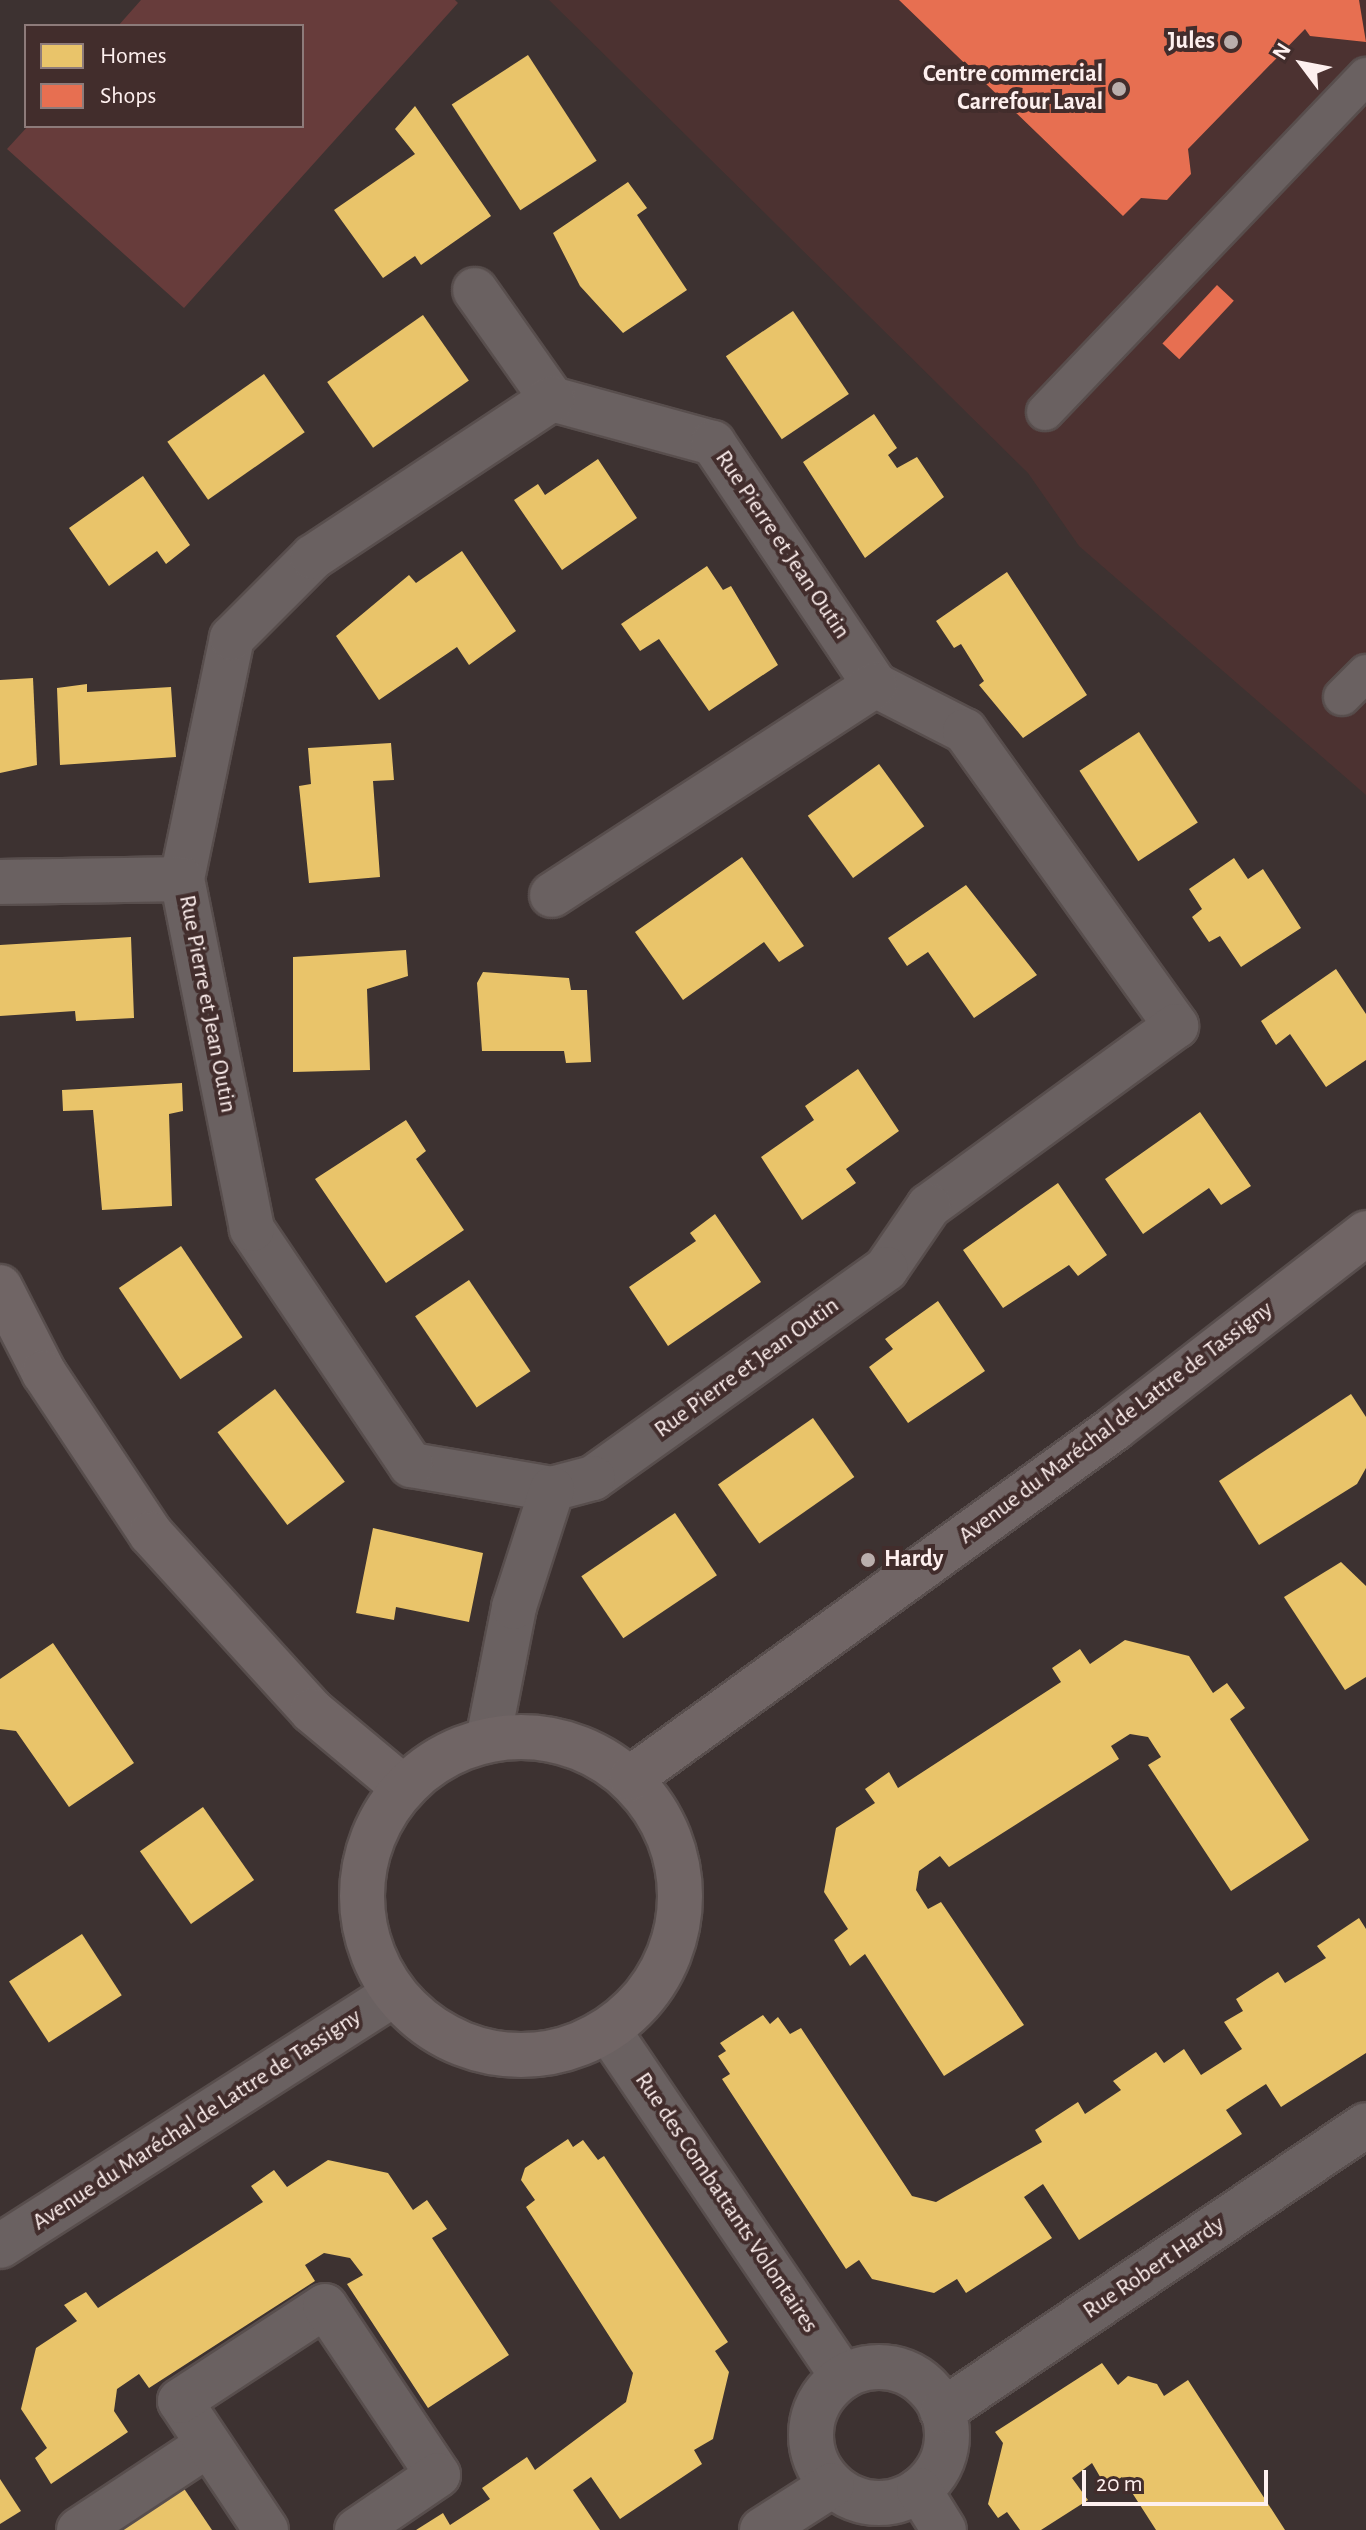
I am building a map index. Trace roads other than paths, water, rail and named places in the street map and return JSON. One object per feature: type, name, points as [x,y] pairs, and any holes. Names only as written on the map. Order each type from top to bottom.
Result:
[{"type":"street","points":[[475,290],[552,399]]},
{"type":"street","name":"Rue Pierre et Jean Outin","points":[[552,399],[713,443],[875,685],[965,731],[1176,1026],[929,1206],[886,1269],[593,1478],[552,1489],[411,1465],[252,1229],[182,879],[232,638],[313,557],[552,399]]},
{"type":"street","points":[[552,895],[875,685]]},
{"type":"street","name":"Rue Pierre et Jean Outin","points":[[0,882],[182,879]]},
{"type":"street","name":"Avenue du Maréchal de Lattre de Tassigny","points":[[631,1778],[1115,1428],[1366,1233]]},
{"type":"street","points":[[0,1287],[44,1373],[151,1534],[312,1711],[404,1788]]},
{"type":"street","points":[[488,1740],[514,1607],[552,1489]]},
{"type":"street","points":[[488,1740],[571,1744],[631,1778],[669,1837],[680,1890],[667,1956],[648,1992],[608,2030],[566,2050],[518,2056],[471,2049],[428,2027],[394,1994],[372,1955],[363,1882],[378,1824],[404,1788],[442,1757],[488,1740]]},
{"type":"street","name":"Avenue du Maréchal de Lattre de Tassigny","points":[[0,2246],[394,1994]]},
{"type":"street","name":"Rue des Combattants Volontaires","points":[[608,2030],[843,2377]]},
{"type":"street","name":"Rue Robert Hardy","points":[[942,2411],[1366,2125]]},
{"type":"street","points":[[266,2530],[206,2446],[180,2401],[325,2306],[438,2475],[357,2530]]},
{"type":"street","points":[[862,2369],[901,2370],[933,2394],[942,2411],[944,2455],[919,2490],[874,2503],[832,2485],[812,2449],[811,2428],[822,2399],[843,2377],[862,2369]]},
{"type":"street","points":[[79,2530],[206,2446]]},
{"type":"street","points":[[762,2530],[832,2485]]},
{"type":"street","points":[[919,2490],[944,2530]]},
{"type":"lane","points":[[1045,412],[1366,76]]},
{"type":"place","name":"Jules","points":[[1231,42]]},
{"type":"place","name":"Centre commercial Carrefour Laval","points":[[1119,89]]},
{"type":"place","name":"Hardy","points":[[868,1560]]}]
